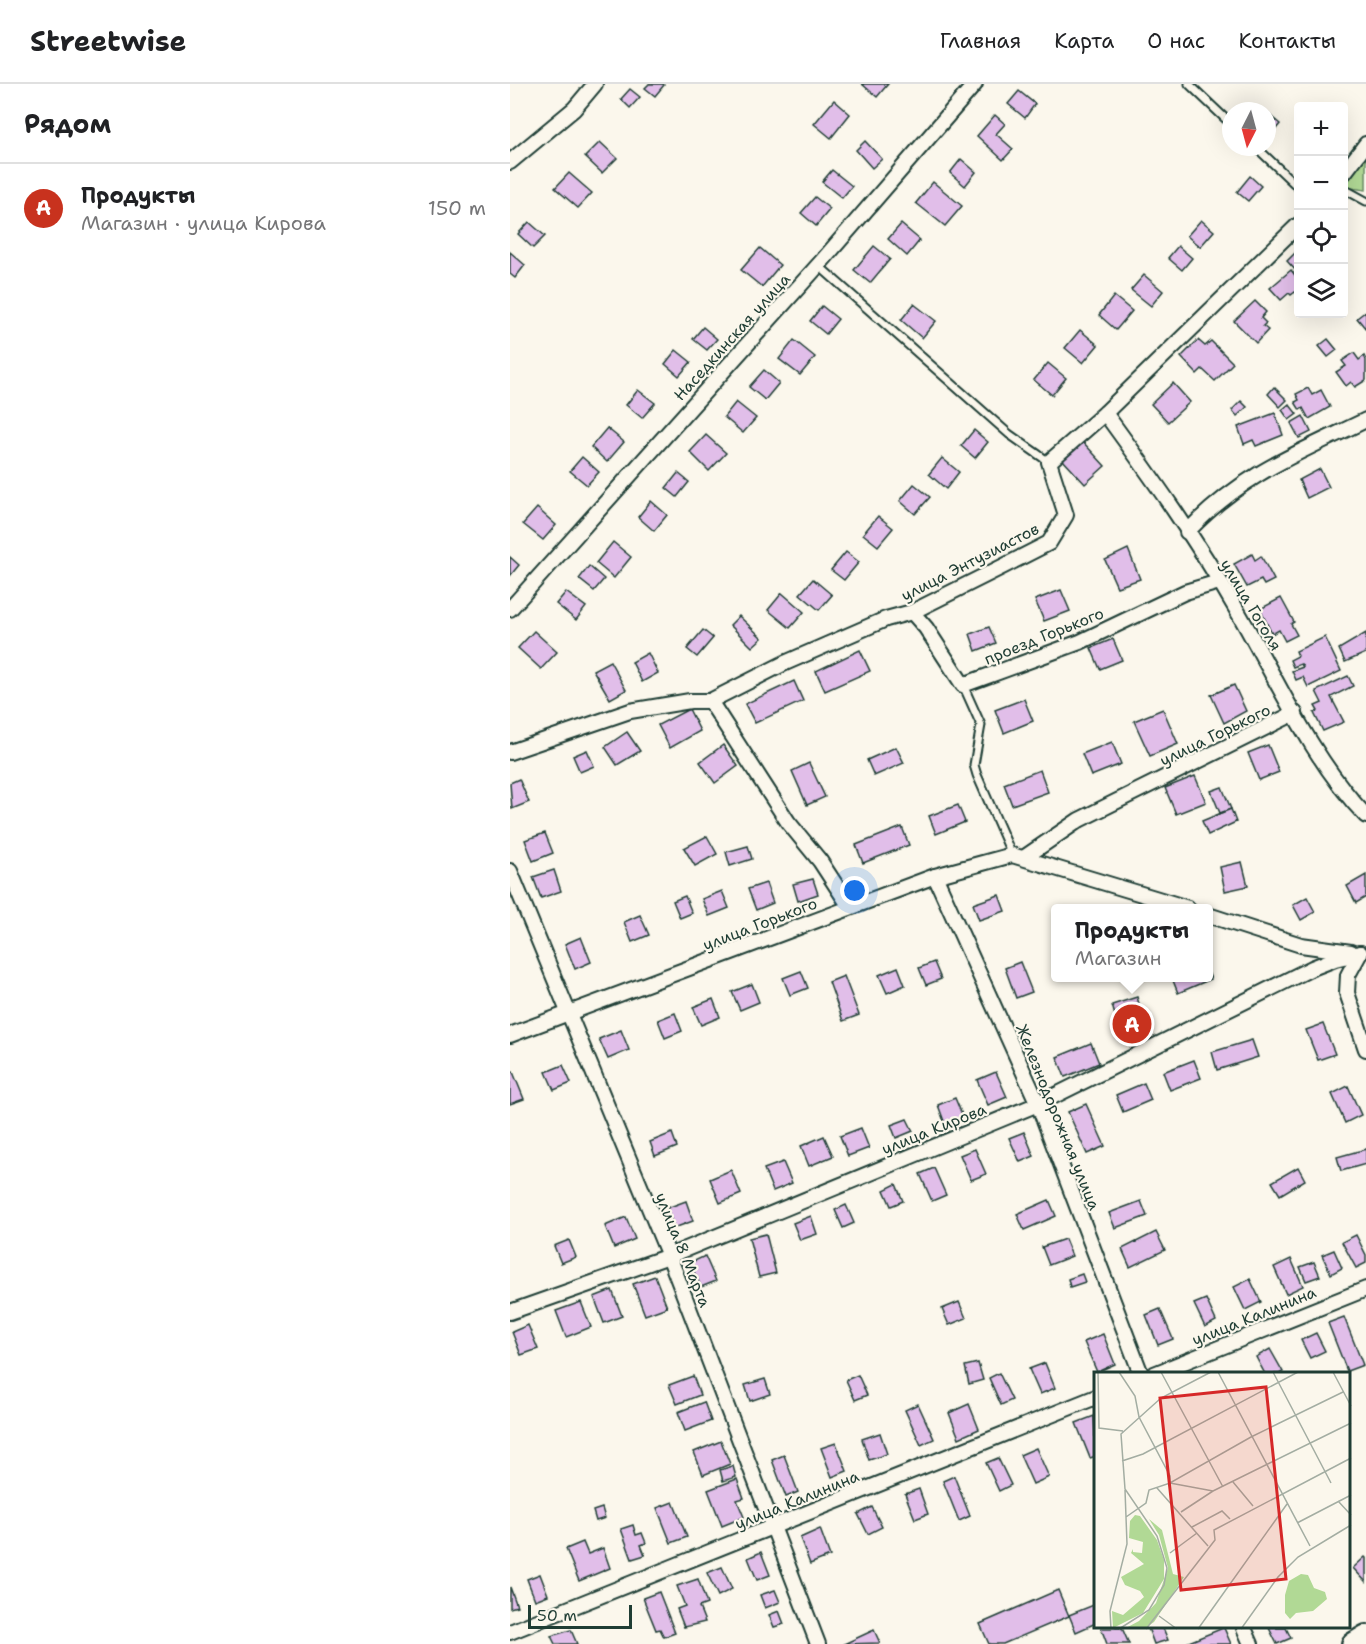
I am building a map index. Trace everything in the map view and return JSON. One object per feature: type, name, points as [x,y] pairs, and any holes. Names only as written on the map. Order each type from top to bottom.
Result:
[{"type":"main road","points":[[1353,1644],[1366,1636]]},
{"type":"street","points":[[510,162],[574,109],[596,84]]},
{"type":"street","name":"Наседкинская улица","points":[[510,609],[818,265],[975,84]]},
{"type":"street","points":[[1348,168],[1366,144]]},
{"type":"street","points":[[1049,462],[1105,413],[1294,230]]},
{"type":"street","name":"улица Гоголя","points":[[1105,413],[1157,483],[1219,582],[1314,747],[1366,816]]},
{"type":"street","points":[[1187,532],[1232,489],[1266,468],[1366,420]]},
{"type":"street","name":"улица Энтузиастов","points":[[710,701],[785,663],[886,620],[912,612],[1049,543],[1066,515],[1049,462]]},
{"type":"street","name":"проезд Горького","points":[[963,685],[1080,642],[1185,592],[1219,582]]},
{"type":"street","points":[[912,612],[926,628],[963,685]]},
{"type":"street","points":[[510,752],[630,711],[690,700],[710,701],[788,822],[820,861],[850,907]]},
{"type":"street","name":"улица Горького","points":[[510,1035],[569,1015],[935,876],[1018,856],[1079,820],[1295,713]]},
{"type":"street","points":[[1018,856],[1172,904]]},
{"type":"street","name":"улица 8 Марта","points":[[510,871],[669,1256],[818,1644]]},
{"type":"street","name":"Железнодорожная улица","points":[[935,876],[1038,1104],[1140,1372]]},
{"type":"street","points":[[1213,916],[1301,945],[1363,953],[1348,975],[1347,993],[1366,1049]]},
{"type":"street","name":"улица Кирова","points":[[510,1312],[669,1256],[1038,1104],[1312,968],[1335,959],[1363,953]]},
{"type":"street","name":"улица Калинина","points":[[1159,1372],[1366,1289]]},
{"type":"street","name":"улица Калинина","points":[[510,1632],[772,1529],[1094,1398]]},
{"type":"street","points":[[1244,1629],[1251,1644]]},
{"type":"lane","points":[[1189,84],[1222,115]]},
{"type":"lane","points":[[1266,156],[1294,182]]},
{"type":"lane","points":[[1348,191],[1366,201]]},
{"type":"lane","points":[[818,265],[1009,434],[1049,462]]},
{"type":"lane","points":[[963,685],[981,725],[974,765],[977,775],[1018,856]]},
{"type":"green space","points":[[1366,137],[1366,190],[1348,188],[1348,161]]},
{"type":"building","points":[[649,84],[664,85],[655,96],[645,88]]},
{"type":"building","points":[[862,84],[888,84],[877,97]]},
{"type":"building","points":[[630,89],[640,97],[630,108],[621,99]]},
{"type":"building","points":[[1019,91],[1035,104],[1025,118],[1008,104]]},
{"type":"building","points":[[834,100],[850,114],[831,138],[814,124]]},
{"type":"building","points":[[995,115],[1005,124],[996,134],[1013,149],[1003,160],[977,136]]},
{"type":"building","points":[[865,141],[882,159],[872,168],[856,150]]},
{"type":"building","points":[[600,142],[617,158],[602,173],[585,157]]},
{"type":"building","points":[[961,159],[976,172],[965,186],[950,173]]},
{"type":"building","points":[[832,170],[852,186],[842,198],[822,182]]},
{"type":"building","points":[[569,173],[592,193],[578,208],[555,188]]},
{"type":"building","points":[[1250,176],[1261,186],[1248,201],[1237,192]]},
{"type":"building","points":[[933,182],[962,206],[945,226],[916,203]]},
{"type":"building","points":[[815,197],[830,209],[816,226],[801,213]]},
{"type":"building","points":[[1201,220],[1214,231],[1200,247],[1187,236]]},
{"type":"building","points":[[529,222],[545,236],[533,248],[518,234]]},
{"type":"building","points":[[901,224],[920,240],[907,256],[888,239]]},
{"type":"building","points":[[874,246],[890,259],[870,283],[854,270]]},
{"type":"building","points":[[1178,246],[1192,258],[1182,270],[1168,258]]},
{"type":"building","points":[[760,248],[780,265],[762,287],[741,270]]},
{"type":"building","points":[[510,252],[525,265],[515,278],[510,274]]},
{"type":"building","points":[[1294,254],[1294,269],[1287,261]]},
{"type":"building","points":[[1291,270],[1294,274],[1294,293],[1291,295],[1289,293],[1281,300],[1270,288]]},
{"type":"building","points":[[1144,275],[1163,291],[1151,306],[1131,290]]},
{"type":"building","points":[[1114,296],[1132,311],[1116,330],[1099,315]]},
{"type":"building","points":[[1255,301],[1266,312],[1261,318],[1266,323],[1263,326],[1268,330],[1256,343],[1234,321]]},
{"type":"building","points":[[914,304],[936,321],[922,338],[901,320]]},
{"type":"building","points":[[822,306],[838,319],[826,334],[810,321]]},
{"type":"building","points":[[1366,311],[1366,329],[1357,318]]},
{"type":"building","points":[[703,327],[717,339],[707,350],[693,339]]},
{"type":"building","points":[[1080,330],[1098,345],[1083,363],[1065,348]]},
{"type":"building","points":[[1328,339],[1337,350],[1328,357],[1319,346]]},
{"type":"building","points":[[794,340],[815,357],[800,375],[779,359]]},
{"type":"building","points":[[1198,340],[1205,346],[1211,341],[1233,363],[1215,381],[1202,369],[1197,374],[1181,357]]},
{"type":"building","points":[[676,350],[691,362],[679,376],[665,364]]},
{"type":"building","points":[[1354,353],[1359,360],[1364,356],[1366,360],[1366,380],[1355,387],[1351,382],[1346,386],[1336,372],[1346,366],[1342,361]]},
{"type":"building","points":[[1048,363],[1066,378],[1052,395],[1034,380]]},
{"type":"building","points":[[764,370],[779,383],[765,400],[749,387]]},
{"type":"building","points":[[1173,383],[1190,402],[1168,422],[1151,404]]},
{"type":"building","points":[[1274,387],[1287,400],[1280,407],[1268,394]]},
{"type":"building","points":[[1308,388],[1312,395],[1321,390],[1330,407],[1309,419],[1303,408],[1300,410],[1295,402],[1299,400],[1296,394]]},
{"type":"building","points":[[638,390],[655,403],[642,418],[626,405]]},
{"type":"building","points":[[1241,401],[1247,407],[1237,416],[1232,410]]},
{"type":"building","points":[[736,402],[756,418],[743,433],[724,417]]},
{"type":"building","points":[[1289,404],[1297,414],[1289,420],[1282,410]]},
{"type":"building","points":[[1275,413],[1283,435],[1256,446],[1253,440],[1244,444],[1238,427]]},
{"type":"building","points":[[1303,416],[1311,432],[1299,438],[1291,423]]},
{"type":"building","points":[[607,428],[624,442],[607,462],[591,447]]},
{"type":"building","points":[[974,430],[988,442],[975,458],[961,446]]},
{"type":"building","points":[[706,435],[726,453],[709,471],[690,452]]},
{"type":"building","points":[[1082,441],[1105,466],[1085,484],[1062,459]]},
{"type":"building","points":[[582,457],[599,472],[587,485],[570,471]]},
{"type":"building","points":[[942,458],[959,472],[946,489],[929,474]]},
{"type":"building","points":[[1320,469],[1329,487],[1307,498],[1299,480]]},
{"type":"building","points":[[678,473],[689,482],[677,497],[666,488]]},
{"type":"building","points":[[914,484],[930,497],[915,514],[900,501]]},
{"type":"building","points":[[651,501],[667,515],[654,531],[638,517]]},
{"type":"building","points":[[537,508],[556,525],[543,540],[523,524]]},
{"type":"building","points":[[878,516],[893,528],[878,546],[863,534]]},
{"type":"building","points":[[613,542],[631,557],[614,578],[596,563]]},
{"type":"building","points":[[1128,549],[1140,579],[1117,587],[1105,560]]},
{"type":"building","points":[[846,552],[859,562],[844,580],[831,570]]},
{"type":"building","points":[[1252,554],[1255,560],[1261,556],[1274,580],[1264,585],[1261,580],[1247,587],[1234,564]]},
{"type":"building","points":[[510,557],[519,565],[510,576]]},
{"type":"building","points":[[589,566],[604,579],[594,591],[579,579]]},
{"type":"building","points":[[813,579],[832,595],[819,610],[800,594]]},
{"type":"building","points":[[1061,590],[1070,611],[1044,621],[1035,600]]},
{"type":"building","points":[[566,592],[586,607],[576,620],[556,604]]},
{"type":"building","points":[[782,593],[804,612],[790,628],[768,610]]},
{"type":"building","points":[[1281,598],[1294,622],[1291,624],[1297,635],[1285,641],[1279,630],[1272,634],[1260,609]]},
{"type":"building","points":[[739,616],[762,638],[752,647],[730,625]]},
{"type":"building","points":[[989,627],[996,643],[976,651],[970,634]]},
{"type":"building","points":[[703,630],[713,638],[697,657],[687,649]]},
{"type":"building","points":[[534,631],[557,652],[541,669],[518,648]]},
{"type":"building","points":[[1366,633],[1366,653],[1345,662],[1339,649]]},
{"type":"building","points":[[1325,637],[1341,671],[1308,687],[1303,677],[1296,680],[1292,671],[1303,667],[1301,664],[1293,667],[1290,660],[1298,656],[1296,651]]},
{"type":"building","points":[[1113,639],[1122,660],[1100,669],[1091,648]]},
{"type":"building","points":[[860,650],[870,671],[825,691],[816,671]]},
{"type":"building","points":[[648,653],[658,673],[642,682],[632,662]]},
{"type":"building","points":[[610,661],[626,690],[610,699],[593,670]]},
{"type":"building","points":[[1348,676],[1353,686],[1331,697],[1344,722],[1323,731],[1314,713],[1318,711],[1315,706],[1322,703],[1316,691]]},
{"type":"building","points":[[794,681],[803,701],[755,723],[745,704]]},
{"type":"building","points":[[1234,685],[1246,711],[1224,723],[1211,695]]},
{"type":"building","points":[[1024,699],[1033,721],[1004,733],[995,710]]},
{"type":"building","points":[[689,709],[700,731],[670,748],[658,725]]},
{"type":"building","points":[[1163,709],[1178,744],[1150,756],[1134,721]]},
{"type":"building","points":[[627,732],[640,751],[617,765],[605,747]]},
{"type":"building","points":[[1112,742],[1121,764],[1091,776],[1082,754]]},
{"type":"building","points":[[723,745],[738,766],[715,783],[700,762]]},
{"type":"building","points":[[1268,745],[1279,772],[1259,780],[1248,753]]},
{"type":"building","points":[[896,747],[904,763],[874,776],[867,760]]},
{"type":"building","points":[[587,750],[594,766],[580,772],[573,756]]},
{"type":"building","points":[[809,763],[825,797],[807,805],[792,771]]},
{"type":"building","points":[[1040,770],[1048,792],[1012,805],[1004,784]]},
{"type":"building","points":[[1195,776],[1206,802],[1176,814],[1165,788]]},
{"type":"building","points":[[519,779],[529,802],[512,809],[510,783]]},
{"type":"building","points":[[1222,787],[1231,809],[1220,813],[1211,791]]},
{"type":"building","points":[[958,805],[965,822],[936,834],[929,816]]},
{"type":"building","points":[[1231,809],[1236,822],[1208,835],[1202,821]]},
{"type":"building","points":[[902,827],[909,845],[863,863],[856,845]]},
{"type":"building","points":[[545,833],[553,853],[533,861],[525,840]]},
{"type":"building","points":[[707,836],[717,854],[695,866],[684,848]]},
{"type":"building","points":[[748,846],[752,859],[730,866],[726,852]]},
{"type":"building","points":[[1242,862],[1248,886],[1225,891],[1220,867]]},
{"type":"building","points":[[554,870],[561,891],[541,898],[533,877]]},
{"type":"building","points":[[1366,875],[1366,897],[1356,903],[1347,886]]},
{"type":"building","points":[[813,879],[818,894],[798,901],[793,884]]},
{"type":"building","points":[[766,883],[773,903],[756,910],[748,889]]},
{"type":"building","points":[[722,891],[729,908],[709,916],[702,899]]},
{"type":"building","points":[[999,895],[1005,911],[979,920],[973,904]]},
{"type":"building","points":[[685,896],[692,913],[680,918],[673,901]]},
{"type":"building","points":[[1307,897],[1315,912],[1301,920],[1293,905]]},
{"type":"building","points":[[640,915],[649,935],[632,942],[624,922]]},
{"type":"building","points":[[581,937],[591,962],[575,969],[565,944]]},
{"type":"building","points":[[934,962],[941,979],[926,985],[919,968]]},
{"type":"building","points":[[1020,962],[1032,992],[1016,998],[1005,968]]},
{"type":"building","points":[[898,967],[905,985],[887,993],[879,975]]},
{"type":"building","points":[[801,971],[808,988],[790,995],[783,978]]},
{"type":"building","points":[[844,976],[859,1015],[843,1021],[829,982]]},
{"type":"building","points":[[1174,982],[1204,982],[1178,993]]},
{"type":"building","points":[[752,984],[759,1002],[740,1010],[732,992]]},
{"type":"building","points":[[1137,997],[1146,1028],[1121,1036],[1112,1005]]},
{"type":"building","points":[[713,999],[720,1017],[701,1025],[693,1007]]},
{"type":"building","points":[[675,1013],[682,1031],[665,1038],[658,1020]]},
{"type":"building","points":[[1323,1024],[1335,1054],[1318,1060],[1306,1030]]},
{"type":"building","points":[[621,1030],[629,1050],[608,1059],[599,1039]]},
{"type":"building","points":[[1252,1040],[1258,1057],[1217,1070],[1212,1052]]},
{"type":"building","points":[[1091,1043],[1099,1063],[1065,1077],[1057,1057]]},
{"type":"building","points":[[1194,1060],[1201,1078],[1170,1090],[1163,1072]]},
{"type":"building","points":[[563,1065],[571,1083],[554,1090],[546,1072]]},
{"type":"building","points":[[513,1072],[524,1099],[510,1104],[510,1073]]},
{"type":"building","points":[[996,1072],[1007,1097],[988,1105],[977,1080]]},
{"type":"building","points":[[1144,1083],[1151,1100],[1123,1112],[1116,1095]]},
{"type":"building","points":[[1348,1086],[1361,1115],[1345,1123],[1332,1094]]},
{"type":"building","points":[[955,1098],[963,1117],[945,1124],[938,1105]]},
{"type":"building","points":[[1086,1104],[1105,1146],[1087,1154],[1068,1112]]},
{"type":"building","points":[[907,1119],[913,1131],[896,1138],[891,1125]]},
{"type":"building","points":[[861,1128],[869,1148],[848,1156],[840,1136]]},
{"type":"building","points":[[1024,1132],[1034,1156],[1020,1162],[1009,1138]]},
{"type":"building","points":[[672,1133],[677,1147],[655,1156],[650,1142]]},
{"type":"building","points":[[824,1136],[833,1156],[809,1166],[801,1146]]},
{"type":"building","points":[[975,1149],[986,1174],[971,1180],[960,1155]]},
{"type":"building","points":[[1366,1149],[1366,1164],[1341,1171],[1337,1157]]},
{"type":"building","points":[[783,1162],[792,1183],[773,1191],[764,1169]]},
{"type":"building","points":[[1298,1167],[1305,1180],[1280,1195],[1272,1182]]},
{"type":"building","points":[[934,1168],[946,1195],[932,1201],[920,1174]]},
{"type":"building","points":[[731,1170],[741,1194],[720,1203],[710,1179]]},
{"type":"building","points":[[896,1184],[903,1201],[891,1206],[884,1190]]},
{"type":"building","points":[[1049,1200],[1056,1216],[1024,1230],[1017,1214]]},
{"type":"building","points":[[686,1201],[693,1221],[674,1228],[667,1208]]},
{"type":"building","points":[[1141,1201],[1147,1216],[1115,1228],[1109,1213]]},
{"type":"building","points":[[846,1205],[854,1223],[843,1228],[835,1210]]},
{"type":"building","points":[[811,1216],[817,1234],[800,1240],[793,1223]]},
{"type":"building","points":[[626,1217],[635,1239],[614,1248],[605,1226]]},
{"type":"building","points":[[1156,1232],[1165,1250],[1130,1267],[1122,1249]]},
{"type":"building","points":[[766,1234],[776,1273],[759,1277],[749,1238]]},
{"type":"building","points":[[1356,1235],[1366,1255],[1366,1263],[1356,1268],[1342,1242]]},
{"type":"building","points":[[1065,1239],[1072,1256],[1049,1265],[1042,1247]]},
{"type":"building","points":[[569,1240],[576,1257],[561,1263],[554,1246]]},
{"type":"building","points":[[1334,1250],[1342,1268],[1331,1274],[1322,1255]]},
{"type":"building","points":[[705,1256],[716,1281],[701,1287],[690,1263]]},
{"type":"building","points":[[1291,1259],[1303,1286],[1286,1294],[1274,1267]]},
{"type":"building","points":[[1314,1262],[1320,1276],[1306,1281],[1300,1267]]},
{"type":"building","points":[[1082,1274],[1085,1282],[1070,1287],[1068,1279]]},
{"type":"building","points":[[655,1276],[667,1307],[645,1315],[633,1284]]},
{"type":"building","points":[[1250,1279],[1261,1302],[1245,1310],[1234,1287]]},
{"type":"building","points":[[612,1290],[622,1316],[604,1323],[594,1297]]},
{"type":"building","points":[[1206,1299],[1216,1321],[1205,1327],[1194,1304]]},
{"type":"building","points":[[581,1302],[591,1327],[566,1337],[556,1311]]},
{"type":"building","points":[[959,1302],[966,1318],[949,1325],[942,1309]]},
{"type":"building","points":[[1160,1309],[1173,1339],[1158,1345],[1146,1315]]},
{"type":"building","points":[[1344,1317],[1363,1365],[1347,1371],[1328,1323]]},
{"type":"building","points":[[528,1325],[538,1349],[521,1355],[512,1332]]},
{"type":"building","points":[[1316,1333],[1325,1351],[1310,1358],[1301,1340]]},
{"type":"building","points":[[1103,1334],[1115,1364],[1097,1372],[1084,1342]]},
{"type":"building","points":[[1270,1349],[1283,1372],[1264,1372],[1256,1357]]},
{"type":"building","points":[[978,1363],[983,1380],[969,1384],[965,1366]]},
{"type":"building","points":[[1045,1363],[1055,1388],[1040,1394],[1029,1369]]},
{"type":"building","points":[[999,1373],[1012,1400],[1001,1405],[989,1378]]},
{"type":"building","points":[[858,1375],[867,1395],[855,1400],[846,1380]]},
{"type":"building","points":[[693,1376],[700,1395],[677,1404],[669,1385]]},
{"type":"building","points":[[765,1379],[770,1394],[750,1401],[745,1385]]},
{"type":"building","points":[[704,1402],[711,1421],[685,1431],[678,1412]]},
{"type":"building","points":[[918,1404],[934,1439],[921,1445],[905,1410]]},
{"type":"building","points":[[969,1404],[979,1429],[959,1438],[949,1413]]},
{"type":"building","points":[[1094,1416],[1094,1457],[1090,1458],[1076,1423]]},
{"type":"building","points":[[880,1433],[887,1454],[869,1460],[862,1439]]},
{"type":"building","points":[[721,1441],[730,1464],[703,1475],[694,1452]]},
{"type":"building","points":[[836,1443],[847,1471],[832,1477],[821,1448]]},
{"type":"building","points":[[1036,1448],[1049,1477],[1033,1484],[1020,1455]]},
{"type":"building","points":[[784,1455],[798,1492],[786,1497],[772,1460]]},
{"type":"building","points":[[998,1458],[1011,1485],[999,1491],[986,1463]]},
{"type":"building","points":[[733,1466],[736,1477],[723,1481],[720,1470]]},
{"type":"building","points":[[954,1476],[970,1516],[959,1521],[943,1481]]},
{"type":"building","points":[[737,1479],[744,1498],[737,1500],[744,1517],[722,1526],[708,1490]]},
{"type":"building","points":[[919,1489],[928,1514],[915,1519],[905,1494]]},
{"type":"building","points":[[673,1502],[687,1537],[671,1543],[657,1508]]},
{"type":"building","points":[[872,1507],[882,1527],[868,1534],[858,1514]]},
{"type":"building","points":[[602,1508],[605,1518],[596,1521],[593,1511]]},
{"type":"building","points":[[633,1525],[636,1535],[642,1533],[646,1543],[641,1545],[645,1555],[632,1559],[621,1529]]},
{"type":"building","points":[[820,1529],[830,1556],[810,1564],[800,1538]]},
{"type":"building","points":[[583,1542],[588,1554],[603,1548],[610,1568],[579,1581],[566,1549]]},
{"type":"building","points":[[761,1552],[770,1575],[757,1580],[748,1558]]},
{"type":"building","points":[[1366,1558],[1366,1582],[1353,1568]]},
{"type":"building","points":[[722,1567],[732,1589],[718,1596],[707,1573]]},
{"type":"building","points":[[540,1574],[548,1595],[535,1600],[527,1579]]},
{"type":"building","points":[[698,1579],[707,1604],[699,1607],[705,1622],[684,1627],[677,1609],[685,1606],[677,1586]]},
{"type":"building","points":[[510,1587],[517,1606],[510,1608]]},
{"type":"building","points":[[775,1590],[780,1602],[765,1608],[760,1595]]},
{"type":"building","points":[[1058,1590],[1069,1616],[1003,1644],[989,1644],[980,1624]]},
{"type":"building","points":[[659,1592],[675,1633],[664,1637],[660,1629],[656,1630],[643,1598]]},
{"type":"building","points":[[1094,1605],[1094,1624],[1076,1632],[1069,1615]]},
{"type":"building","points":[[779,1611],[784,1624],[774,1627],[769,1615]]},
{"type":"building","points":[[1101,1629],[1122,1629],[1129,1644],[1107,1644]]},
{"type":"building","points":[[1148,1629],[1163,1629],[1168,1640],[1154,1644]]},
{"type":"building","points":[[1224,1629],[1231,1644],[1184,1644]]},
{"type":"building","points":[[1270,1629],[1286,1629],[1291,1638],[1277,1644]]},
{"type":"building","points":[[571,1630],[577,1644],[555,1644],[551,1636]]},
{"type":"building","points":[[874,1630],[880,1643],[844,1644]]},
{"type":"place","name":"Продукты","points":[[1132,1024]]}]
